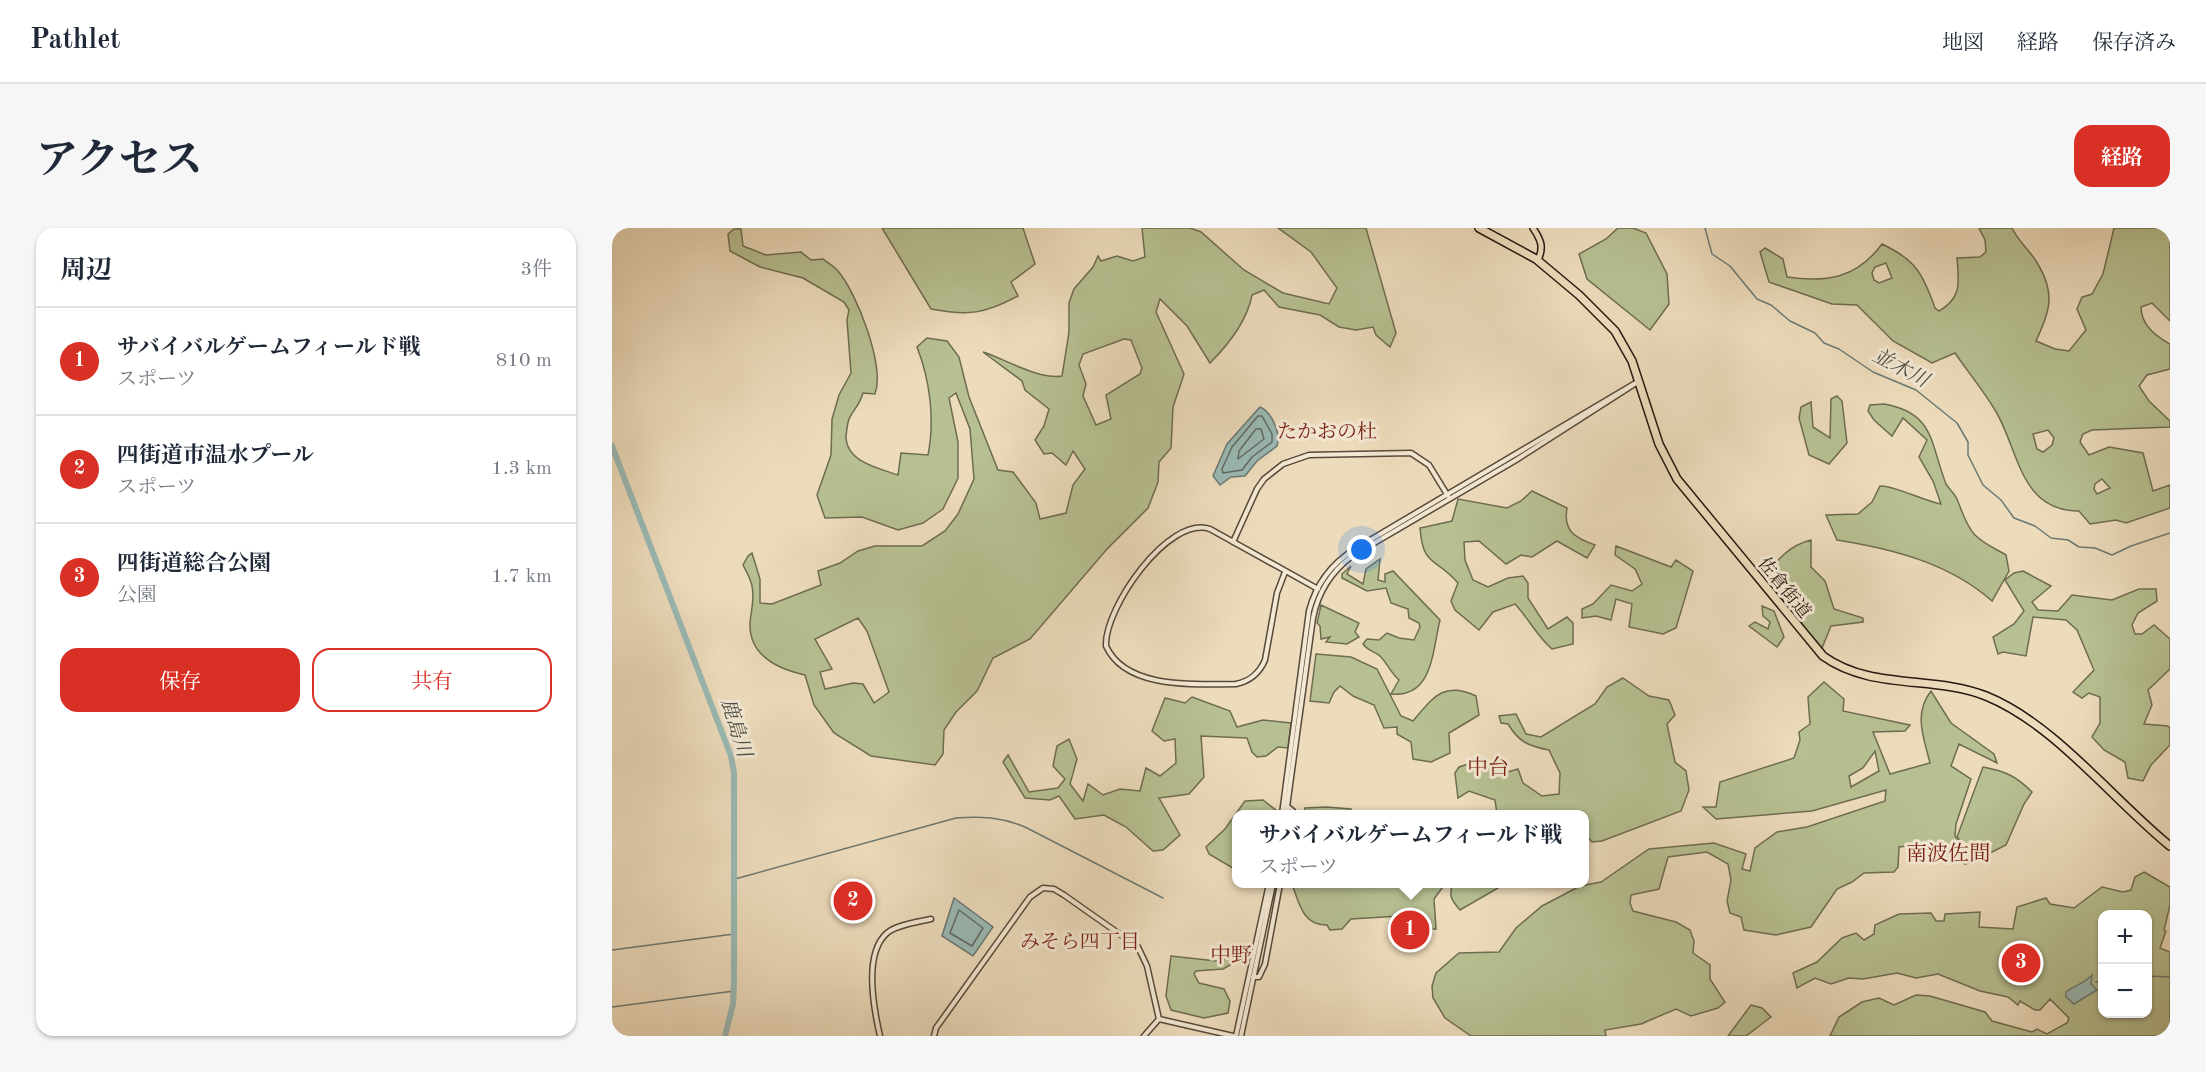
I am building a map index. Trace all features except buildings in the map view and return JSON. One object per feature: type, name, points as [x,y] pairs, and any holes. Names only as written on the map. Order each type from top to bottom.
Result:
[{"type":"highway","name":"佐倉街道","points":[[1479,228],[1538,260],[1615,331],[1626,348],[1659,444],[1677,479],[1823,657],[1837,666],[1864,676],[1953,688],[1984,695],[2001,703],[2046,733],[2170,846]]},
{"type":"main road","points":[[1533,228],[1541,239],[1542,250],[1538,260]]},
{"type":"street","points":[[1284,810],[1308,618],[1319,589],[1352,556],[1580,420],[1639,381]]},
{"type":"street","points":[[1233,542],[1257,489],[1264,479],[1283,464],[1309,455],[1411,453],[1424,460],[1448,497]]},
{"type":"street","points":[[1285,572],[1277,593],[1265,660],[1261,670],[1248,681],[1236,684],[1166,682],[1149,678],[1116,662],[1106,646],[1108,630],[1145,564],[1175,536],[1190,527],[1210,529],[1319,589]]},
{"type":"street","points":[[1286,810],[1309,638],[1319,589]]},
{"type":"street","points":[[1288,807],[1292,810]]},
{"type":"street","points":[[934,1036],[936,1028],[1030,897],[1043,888],[1054,889],[1135,943],[1147,966],[1159,1019]]},
{"type":"street","points":[[1159,1019],[1235,1036],[1270,888]]},
{"type":"street","points":[[1253,977],[1259,977],[1265,964],[1279,888]]},
{"type":"street","points":[[880,1036],[872,995],[874,960],[879,945],[888,932],[931,919]]},
{"type":"street","points":[[1241,1036],[1255,959]]},
{"type":"street","points":[[1144,1036],[1159,1019]]},
{"type":"green space","points":[[882,228],[1023,228],[1035,264],[1011,282],[1018,296],[996,307],[966,313],[931,309]]},
{"type":"green space","points":[[1142,228],[1190,228],[1201,232],[1244,270],[1283,293],[1329,304],[1337,288],[1311,252],[1278,228],[1366,228],[1396,333],[1390,347],[1376,335],[1373,327],[1356,330],[1339,327],[1320,315],[1279,307],[1264,290],[1252,295],[1250,305],[1236,332],[1210,363],[1187,326],[1160,299],[1156,312],[1184,374],[1173,407],[1171,448],[1159,462],[1158,482],[1148,508],[1107,549],[1030,639],[993,658],[977,691],[956,712],[944,730],[943,754],[935,765],[871,756],[834,733],[814,705],[805,675],[775,665],[754,644],[750,623],[753,591],[743,565],[752,553],[760,579],[760,603],[772,604],[821,585],[818,571],[840,563],[858,551],[875,546],[922,546],[945,531],[958,514],[974,479],[970,429],[956,393],[949,398],[958,442],[958,478],[943,509],[923,523],[898,530],[862,517],[825,518],[817,495],[831,455],[832,419],[839,395],[851,373],[847,320],[849,310],[844,302],[803,278],[760,267],[730,251],[728,234],[734,229],[741,229],[743,246],[766,255],[801,252],[811,260],[823,259],[836,269],[845,281],[861,312],[876,366],[875,394],[863,393],[848,424],[847,445],[857,458],[864,463],[898,475],[901,453],[928,455],[931,428],[930,400],[917,347],[927,338],[947,341],[959,357],[969,397],[998,470],[1013,472],[1036,503],[1040,519],[1066,513],[1073,485],[1085,469],[1073,451],[1066,465],[1052,453],[1044,454],[1035,440],[1044,426],[1049,409],[1025,390],[1022,381],[983,352],[1033,372],[1062,376],[1069,332],[1069,303],[1074,289],[1093,267],[1098,256],[1101,261],[1117,256],[1133,261],[1145,257]],"holes":[[[1124,339],[1131,340],[1142,368],[1140,374],[1106,395],[1111,419],[1096,425],[1083,396],[1086,384],[1079,365],[1083,354]],[[858,618],[867,631],[889,692],[874,703],[863,684],[853,683],[825,689],[820,672],[832,669],[815,639]]]},
{"type":"green space","points":[[1618,228],[1633,228],[1646,233],[1667,274],[1669,304],[1650,330],[1587,279],[1579,254],[1606,239]]},
{"type":"green space","points":[[1979,228],[2012,228],[2036,261],[2048,286],[2049,304],[2036,341],[2055,349],[2069,351],[2086,330],[2077,309],[2082,297],[2092,294],[2103,274],[2114,228],[2170,228],[2170,321],[2152,303],[2141,307],[2146,325],[2170,344],[2170,369],[2147,375],[2139,386],[2149,401],[2170,421],[2170,427],[2092,430],[2083,434],[2080,442],[2089,455],[2109,447],[2143,453],[2153,491],[2170,485],[2170,508],[2126,523],[2116,520],[2090,524],[2079,511],[2059,508],[2044,501],[2032,489],[2024,475],[2003,426],[1986,395],[1955,353],[1932,363],[1893,341],[1857,305],[1832,304],[1769,282],[1760,252],[1765,248],[1783,259],[1787,277],[1815,279],[1840,276],[1852,271],[1882,244],[1903,256],[1917,269],[1935,308],[1939,311],[1952,301],[1955,295],[1958,282],[1957,258],[1980,257],[1986,252],[1985,240]],"holes":[[[1886,263],[1892,278],[1879,283],[1874,280],[1872,273],[1875,267]],[[2048,430],[2054,438],[2052,445],[2043,452],[2037,449],[2033,434]],[[2102,479],[2110,488],[2097,494],[2094,489],[2095,484]]]},
{"type":"green space","points":[[1837,396],[1842,401],[1847,443],[1829,464],[1809,455],[1799,418],[1801,407],[1811,402],[1813,427],[1830,438],[1831,399]]},
{"type":"green space","points":[[1884,404],[1901,408],[1922,422],[1933,443],[1946,484],[1957,499],[1969,527],[1982,541],[2006,555],[2009,571],[1992,601],[1958,577],[1939,567],[1899,553],[1837,540],[1826,515],[1858,514],[1872,502],[1880,486],[1941,504],[1933,481],[1919,457],[1927,440],[1903,418],[1892,436],[1874,420],[1868,411],[1870,405]]},
{"type":"green space","points":[[1532,491],[1567,508],[1567,522],[1572,532],[1582,540],[1595,545],[1587,558],[1557,541],[1532,557],[1521,555],[1506,564],[1479,541],[1464,542],[1465,560],[1473,580],[1488,587],[1508,578],[1523,576],[1528,583],[1528,598],[1548,629],[1567,617],[1573,623],[1573,644],[1552,649],[1515,604],[1493,612],[1479,630],[1455,610],[1451,601],[1458,583],[1428,556],[1424,550],[1420,528],[1452,521],[1458,499],[1507,508],[1521,501]]},
{"type":"green space","points":[[1811,540],[1811,567],[1825,581],[1834,609],[1863,618],[1863,622],[1831,626],[1822,648],[1781,603],[1764,579],[1784,554],[1803,542]]},
{"type":"green space","points":[[1616,546],[1671,567],[1676,560],[1693,571],[1676,628],[1663,634],[1629,627],[1632,604],[1616,599],[1611,620],[1596,616],[1582,618],[1582,609],[1593,604],[1611,585],[1632,591],[1642,584],[1635,569],[1615,555]]},
{"type":"green space","points":[[1380,559],[1378,580],[1385,582],[1385,574],[1393,571],[1440,620],[1432,659],[1423,681],[1415,689],[1405,693],[1391,694],[1399,680],[1380,656],[1363,644],[1367,639],[1379,640],[1387,633],[1399,638],[1414,640],[1420,627],[1419,623],[1409,618],[1408,609],[1391,603],[1386,588],[1367,591],[1342,578],[1342,574],[1351,566],[1347,574],[1363,584],[1366,569]]},
{"type":"green space","points":[[2023,571],[2051,586],[2032,602],[2038,610],[2058,611],[2072,595],[2112,600],[2139,589],[2156,589],[2157,601],[2138,613],[2132,625],[2135,634],[2142,634],[2154,625],[2170,639],[2170,669],[2148,690],[2152,705],[2144,724],[2168,726],[2170,745],[2151,765],[2143,781],[2128,778],[2125,762],[2104,750],[2092,737],[2100,723],[2100,697],[2089,693],[2082,698],[2073,692],[2094,670],[2077,630],[2066,620],[2033,617],[2026,656],[2003,652],[1998,654],[1993,637],[2014,624],[2024,611],[2005,580],[2014,573]]},
{"type":"green space","points":[[1321,605],[1359,623],[1355,632],[1359,637],[1347,644],[1326,642],[1330,637],[1321,639],[1320,626],[1317,623]]},
{"type":"green space","points":[[1762,606],[1774,611],[1784,637],[1777,647],[1749,626],[1755,622],[1768,629],[1770,622],[1763,616]]},
{"type":"green space","points":[[1316,654],[1351,657],[1377,669],[1401,716],[1413,721],[1439,694],[1455,690],[1476,696],[1479,715],[1449,733],[1450,753],[1431,762],[1413,759],[1411,742],[1397,734],[1397,727],[1384,728],[1374,705],[1353,696],[1340,686],[1329,703],[1310,701]]},
{"type":"green space","points":[[1623,678],[1649,696],[1669,700],[1675,715],[1667,724],[1675,762],[1686,771],[1689,790],[1681,811],[1602,841],[1592,842],[1589,839],[1589,810],[1496,810],[1495,800],[1469,791],[1458,798],[1455,773],[1459,767],[1481,760],[1508,772],[1518,769],[1523,783],[1542,796],[1559,794],[1560,773],[1549,750],[1525,742],[1508,724],[1501,723],[1499,716],[1516,714],[1526,734],[1541,737],[1595,704],[1607,687]]},
{"type":"green space","points":[[1824,682],[1844,699],[1843,711],[1910,725],[1905,731],[1873,732],[1890,774],[1930,763],[1921,717],[1922,708],[1931,691],[1951,723],[1994,754],[1997,763],[1959,744],[1951,766],[1971,779],[1956,824],[1955,836],[1978,861],[1965,864],[1934,849],[1917,846],[1899,847],[1898,867],[1894,872],[1864,873],[1837,889],[1811,927],[1776,935],[1744,930],[1741,917],[1730,913],[1727,901],[1731,880],[1728,864],[1707,852],[1668,857],[1659,889],[1631,895],[1630,903],[1633,911],[1676,922],[1690,930],[1694,941],[1693,953],[1710,965],[1710,979],[1725,1002],[1718,1008],[1691,1016],[1676,1009],[1641,1024],[1605,1030],[1606,1036],[1471,1036],[1445,1018],[1433,998],[1432,986],[1436,973],[1459,953],[1499,952],[1516,928],[1542,906],[1576,888],[1589,888],[1589,884],[1601,882],[1649,849],[1714,843],[1746,854],[1742,869],[1750,871],[1755,848],[1777,832],[1807,827],[1885,801],[1886,790],[1812,811],[1716,819],[1703,807],[1716,807],[1720,782],[1794,758],[1800,740],[1799,732],[1810,724],[1808,697]],"holes":[[[1875,751],[1879,771],[1851,787],[1849,776],[1863,768]]]},
{"type":"green space","points":[[1192,697],[1230,711],[1237,727],[1263,720],[1291,723],[1288,748],[1278,747],[1266,756],[1257,757],[1252,752],[1247,738],[1201,736],[1204,777],[1189,794],[1159,798],[1180,835],[1163,850],[1153,851],[1126,827],[1104,815],[1075,819],[1059,796],[1050,800],[1025,798],[1003,762],[1008,755],[1029,792],[1058,788],[1065,779],[1053,766],[1057,746],[1069,739],[1077,759],[1070,784],[1083,801],[1088,784],[1103,795],[1120,789],[1140,791],[1146,768],[1160,776],[1176,763],[1175,739],[1164,741],[1152,731],[1165,698],[1185,703]]},
{"type":"green space","points":[[1983,767],[2010,775],[2032,792],[2024,804],[2006,845],[1978,859],[1957,837]]},
{"type":"green space","points":[[1263,800],[1276,810],[1239,810],[1245,801]]},
{"type":"green space","points":[[1326,807],[1351,810],[1305,810],[1305,808]]},
{"type":"green space","points":[[1232,819],[1232,868],[1209,854],[1206,847]]},
{"type":"green space","points":[[2144,872],[2170,887],[2170,905],[2164,930],[2166,931],[2160,948],[2170,952],[2170,1036],[1830,1036],[1839,1017],[1862,1002],[1879,998],[1894,1005],[1916,995],[1930,996],[1985,1012],[1992,1021],[2032,1032],[2037,1029],[2047,1034],[2067,1023],[2069,1018],[2050,999],[2040,1010],[2035,1010],[2020,1001],[2018,1005],[2008,997],[1980,991],[1938,974],[1916,978],[1897,973],[1863,979],[1849,978],[1831,984],[1815,978],[1797,988],[1793,973],[1817,962],[1842,938],[1856,933],[1864,940],[1874,934],[1875,925],[1899,914],[1931,913],[1936,921],[1944,921],[1945,914],[1980,912],[1979,927],[2013,929],[2017,907],[2046,898],[2050,904],[2074,908],[2102,887],[2123,892],[2131,890],[2135,877]]},
{"type":"green space","points":[[1293,888],[1442,888],[1434,899],[1436,929],[1418,929],[1400,916],[1351,919],[1342,929],[1330,930],[1327,925],[1312,922],[1300,906]]},
{"type":"green space","points":[[1452,888],[1498,888],[1460,910],[1452,898]]},
{"type":"green space","points":[[1171,956],[1216,961],[1246,956],[1223,969],[1196,971],[1194,974],[1199,983],[1224,989],[1230,1001],[1228,1013],[1204,1018],[1171,1010],[1166,996]]},
{"type":"green space","points":[[1751,1005],[1762,1008],[1771,1017],[1746,1036],[1728,1036]]},
{"type":"water","points":[[1260,407],[1274,424],[1278,436],[1277,446],[1257,461],[1245,476],[1231,477],[1220,485],[1213,476],[1227,444]]},
{"type":"water","points":[[954,898],[993,927],[973,956],[942,936]]},
{"type":"water","points":[[2092,975],[2091,984],[2097,990],[2074,1004],[2066,997],[2066,992]]},
{"type":"waterway","name":"並木川","points":[[1705,228],[1712,254],[1730,266],[1757,299],[1771,305],[1790,321],[1815,333],[1824,343],[1839,349],[1873,372],[1916,390],[1957,423],[1968,442],[1968,455],[1983,485],[2001,500],[2014,518],[2035,526],[2051,538],[2068,540],[2079,547],[2095,548],[2112,555],[2170,533]]},
{"type":"waterway","name":"鹿島川","points":[[612,446],[731,756],[734,773],[734,983],[733,1004],[725,1036]]},
{"type":"waterway","points":[[735,879],[956,818],[982,817],[1008,821],[1025,827],[1163,898]]},
{"type":"waterway","points":[[612,950],[734,934]]},
{"type":"waterway","points":[[2152,976],[2170,977]]},
{"type":"waterway","points":[[612,1007],[734,991]]},
{"type":"place","name":"四街道市温水プール","points":[[853,901]]},
{"type":"place","name":"サバイバルゲームフィールド戦","points":[[1410,930]]},
{"type":"place","name":"四街道総合公園","points":[[2021,963]]},
{"type":"district","name":"たかおの杜","points":[[1327,433]]},
{"type":"district","name":"中台","points":[[1488,768]]},
{"type":"district","name":"南波佐間","points":[[1948,854]]},
{"type":"district","name":"みそら四丁目","points":[[1080,943]]},
{"type":"district","name":"中野","points":[[1231,956]]}]
